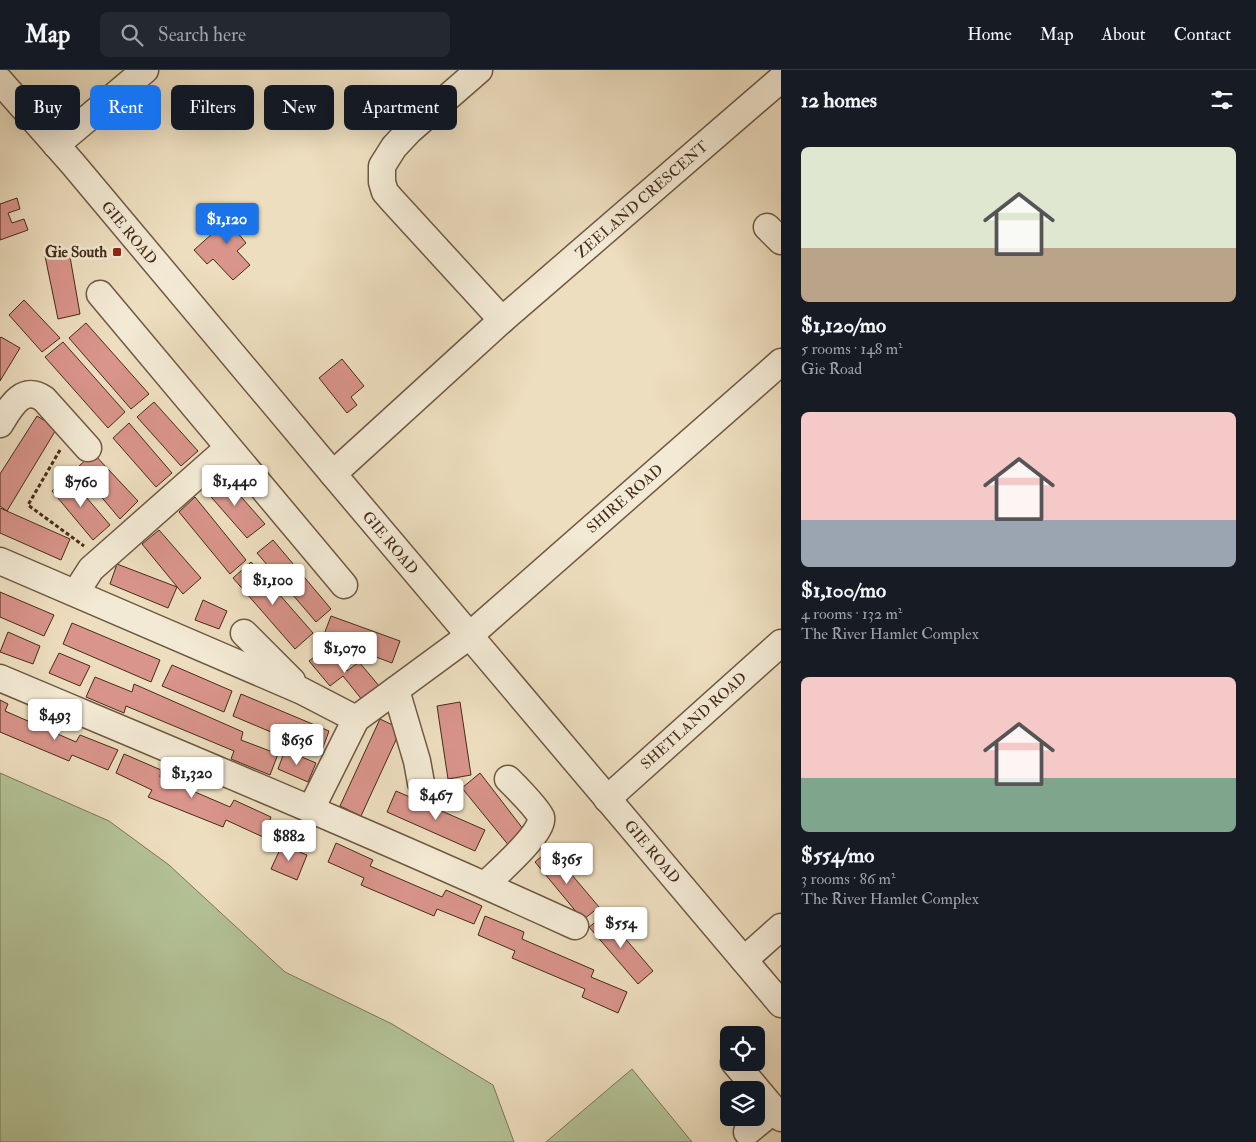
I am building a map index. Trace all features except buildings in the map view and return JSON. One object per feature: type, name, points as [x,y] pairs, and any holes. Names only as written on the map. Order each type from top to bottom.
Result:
[{"type":"street","points":[[56,145],[145,70]]},
{"type":"street","points":[[479,70],[409,131],[394,147],[382,166],[382,182],[385,192],[502,320]]},
{"type":"street","name":"ZEELAND CRESCENT","points":[[333,474],[502,320],[781,79]]},
{"type":"street","name":"GIE ROAD","points":[[0,81],[781,1004]]},
{"type":"street","points":[[100,294],[344,584]]},
{"type":"street","name":"SHIRE ROAD","points":[[356,719],[470,636],[781,362]]},
{"type":"street","points":[[0,424],[15,402],[21,397],[28,394],[35,395],[44,399],[80,439]]},
{"type":"street","points":[[79,594],[86,576],[101,559],[228,448]]},
{"type":"street","points":[[0,561],[302,691],[356,719],[311,809]]},
{"type":"street","points":[[244,633],[302,691]]},
{"type":"street","name":"SHETLAND ROAD","points":[[607,799],[781,643]]},
{"type":"street","points":[[0,678],[311,809],[575,926]]},
{"type":"street","points":[[396,690],[417,761],[421,783]]},
{"type":"street","points":[[485,885],[525,846],[541,825],[541,817],[537,810],[508,778]]},
{"type":"street","points":[[744,960],[781,927]]},
{"type":"street","points":[[742,1071],[778,1114],[747,1132]]},
{"type":"path","points":[[80,439],[28,505],[101,559]]},
{"type":"green space","points":[[0,773],[109,821],[169,865],[285,972],[392,1024],[493,1085],[514,1142],[0,1142]]},
{"type":"green space","points":[[632,1069],[692,1142],[546,1142]]},
{"type":"place","name":"Gie South","points":[[117,252]]}]
